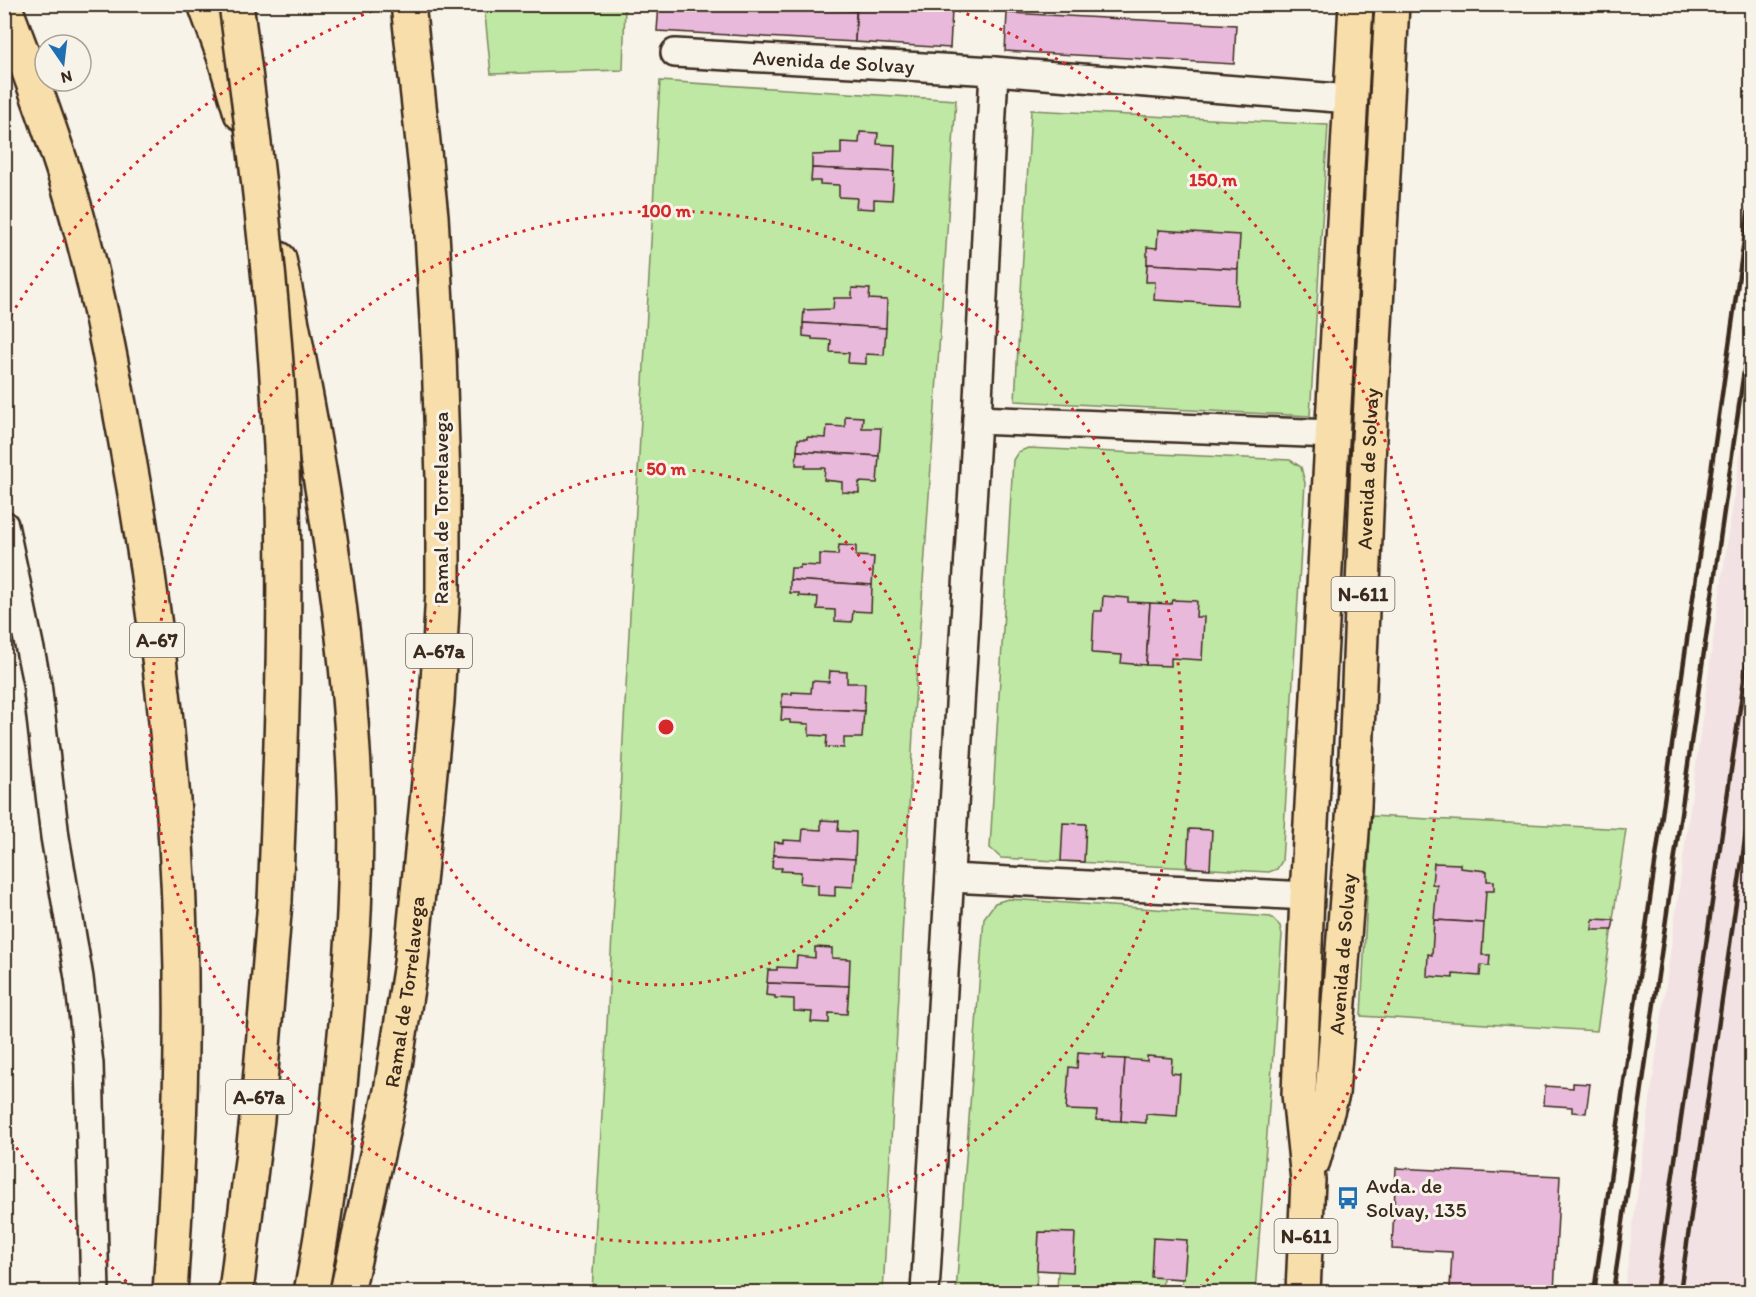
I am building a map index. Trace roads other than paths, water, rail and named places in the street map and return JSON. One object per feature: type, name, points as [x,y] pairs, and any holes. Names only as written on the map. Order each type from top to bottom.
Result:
[{"type":"highway","points":[[206,4],[250,145],[279,260],[308,405],[330,537],[346,667],[353,752],[355,903],[351,976],[336,1129],[311,1293]]},
{"type":"highway","name":"A-67a","points":[[236,4],[266,243],[282,469],[284,580],[283,687],[275,901],[257,1119],[236,1293]]},
{"type":"highway","name":"Ramal de Torrelavega","points":[[347,1293],[371,1191],[391,1090],[411,963],[434,735],[442,602],[443,479],[432,228],[421,107],[408,4]]},
{"type":"highway","name":"Avenida de Solvay","points":[[1303,1293],[1308,1180],[1299,1094],[1307,896],[1356,4]]},
{"type":"highway","name":"Avenida de Solvay","points":[[1308,1180],[1332,1094],[1354,806],[1369,439],[1392,4]]},
{"type":"highway","name":"A-67","points":[[4,5],[34,83],[68,187],[95,287],[119,401],[155,619],[175,816],[180,934],[181,1065],[178,1180],[170,1293]]},
{"type":"street","name":"Avenida de Solvay","points":[[675,53],[994,71],[1350,99]]},
{"type":"street","points":[[926,1293],[977,420],[994,71]]},
{"type":"street","name":"Avenida de Solvay","points":[[977,420],[1332,434]]},
{"type":"street","points":[[4,525],[37,683],[55,837],[80,989],[89,1064],[95,1293]]},
{"type":"street","name":"Avenida de Solvay","points":[[950,878],[1307,896]]},
{"type":"railway","points":[[1594,1292],[1752,184]]},
{"type":"railway","points":[[1613,1292],[1752,314]]},
{"type":"railway","points":[[1656,1292],[1752,624]]},
{"type":"railway","points":[[1680,1292],[1752,791]]},
{"type":"place","name":"Avda. de Solvay, 135","points":[[1348,1198]]}]
